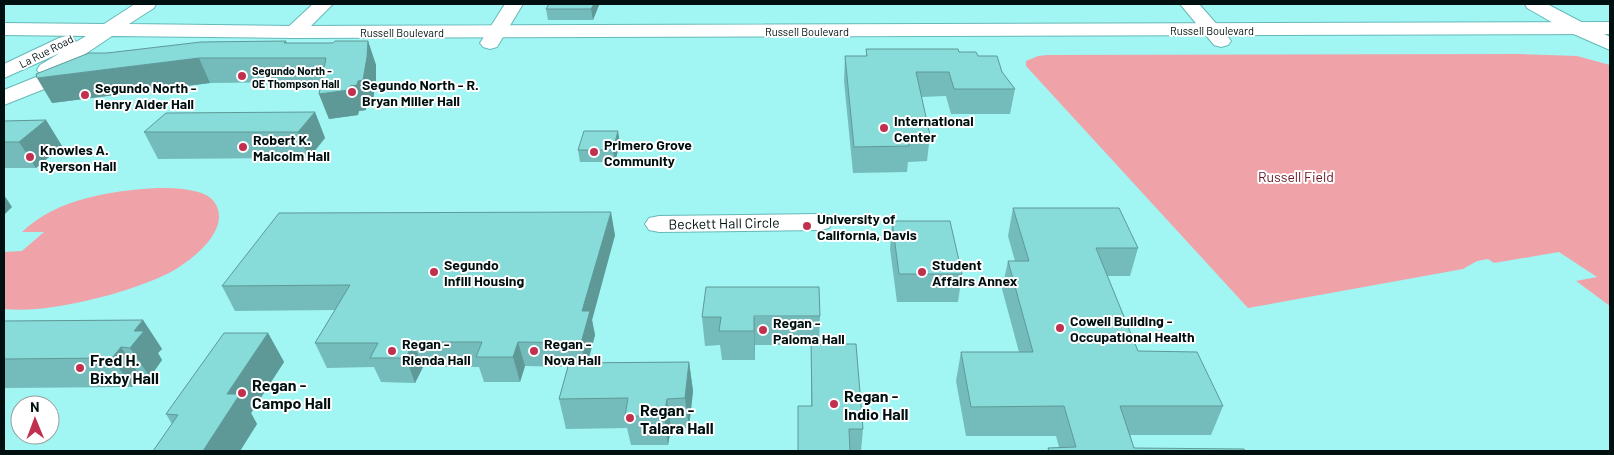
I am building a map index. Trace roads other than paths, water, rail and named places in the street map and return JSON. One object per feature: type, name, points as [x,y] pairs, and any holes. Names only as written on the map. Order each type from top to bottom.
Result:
[{"type":"main road","points":[[4,98],[60,74],[91,45],[126,4]]},
{"type":"main road","name":"La Rue Road","points":[[4,90],[58,66],[91,45],[147,4]]},
{"type":"main road","points":[[294,32],[324,4]]},
{"type":"main road","points":[[494,38],[514,4]]},
{"type":"main road","points":[[1189,4],[1216,36]]},
{"type":"main road","points":[[1534,4],[1576,28],[1607,37]]},
{"type":"main road","name":"Russell Boulevard","points":[[111,30],[294,32],[494,38],[997,42],[1576,28]]},
{"type":"main road","name":"Russell Boulevard","points":[[4,29],[91,45]]},
{"type":"main road","points":[[997,42],[1005,37],[1042,36],[1047,31]]},
{"type":"main road","name":"Russell Boulevard","points":[[4,44],[236,44],[494,38],[1047,31],[1216,36],[1607,37]]},
{"type":"main road","name":"La Rue Road","points":[[4,72],[62,44]]},
{"type":"main road","points":[[168,50],[236,44]]},
{"type":"main road","name":"Beckett Hall Circle","points":[[659,224],[819,222]]},
{"type":"place","name":"Segundo North - OE Thompson Hall","points":[[242,76]]},
{"type":"place","name":"Segundo North - R. Bryan Miller Hall","points":[[352,92]]},
{"type":"place","name":"Segundo North - Henry Alder Hall","points":[[85,95]]},
{"type":"place","name":"International Center","points":[[884,128]]},
{"type":"place","name":"Robert K. Malcolm Hall","points":[[243,147]]},
{"type":"place","name":"Primero Grove Community","points":[[594,152]]},
{"type":"place","name":"Knowles A. Ryerson Hall","points":[[30,157]]},
{"type":"place","name":"University of California, Davis","points":[[807,226]]},
{"type":"place","name":"Segundo Infill Housing","points":[[434,272]]},
{"type":"place","name":"Student Affairs Annex","points":[[922,272]]},
{"type":"place","name":"Cowell Building - Occupational Health","points":[[1060,328]]},
{"type":"place","name":"Regan - Paloma Hall","points":[[763,330]]},
{"type":"place","name":"Regan - Rienda Hall","points":[[392,351]]},
{"type":"place","name":"Regan - Nova Hall","points":[[534,351]]},
{"type":"place","name":"Fred H. Bixby Hall","points":[[80,368]]},
{"type":"place","name":"Regan - Campo Hall","points":[[242,393]]},
{"type":"place","name":"Regan - Indio Hall","points":[[834,404]]},
{"type":"place","name":"Regan - Talara Hall","points":[[630,418]]},
{"type":"park label","name":"Russell Field","points":[[1296,176]]}]
